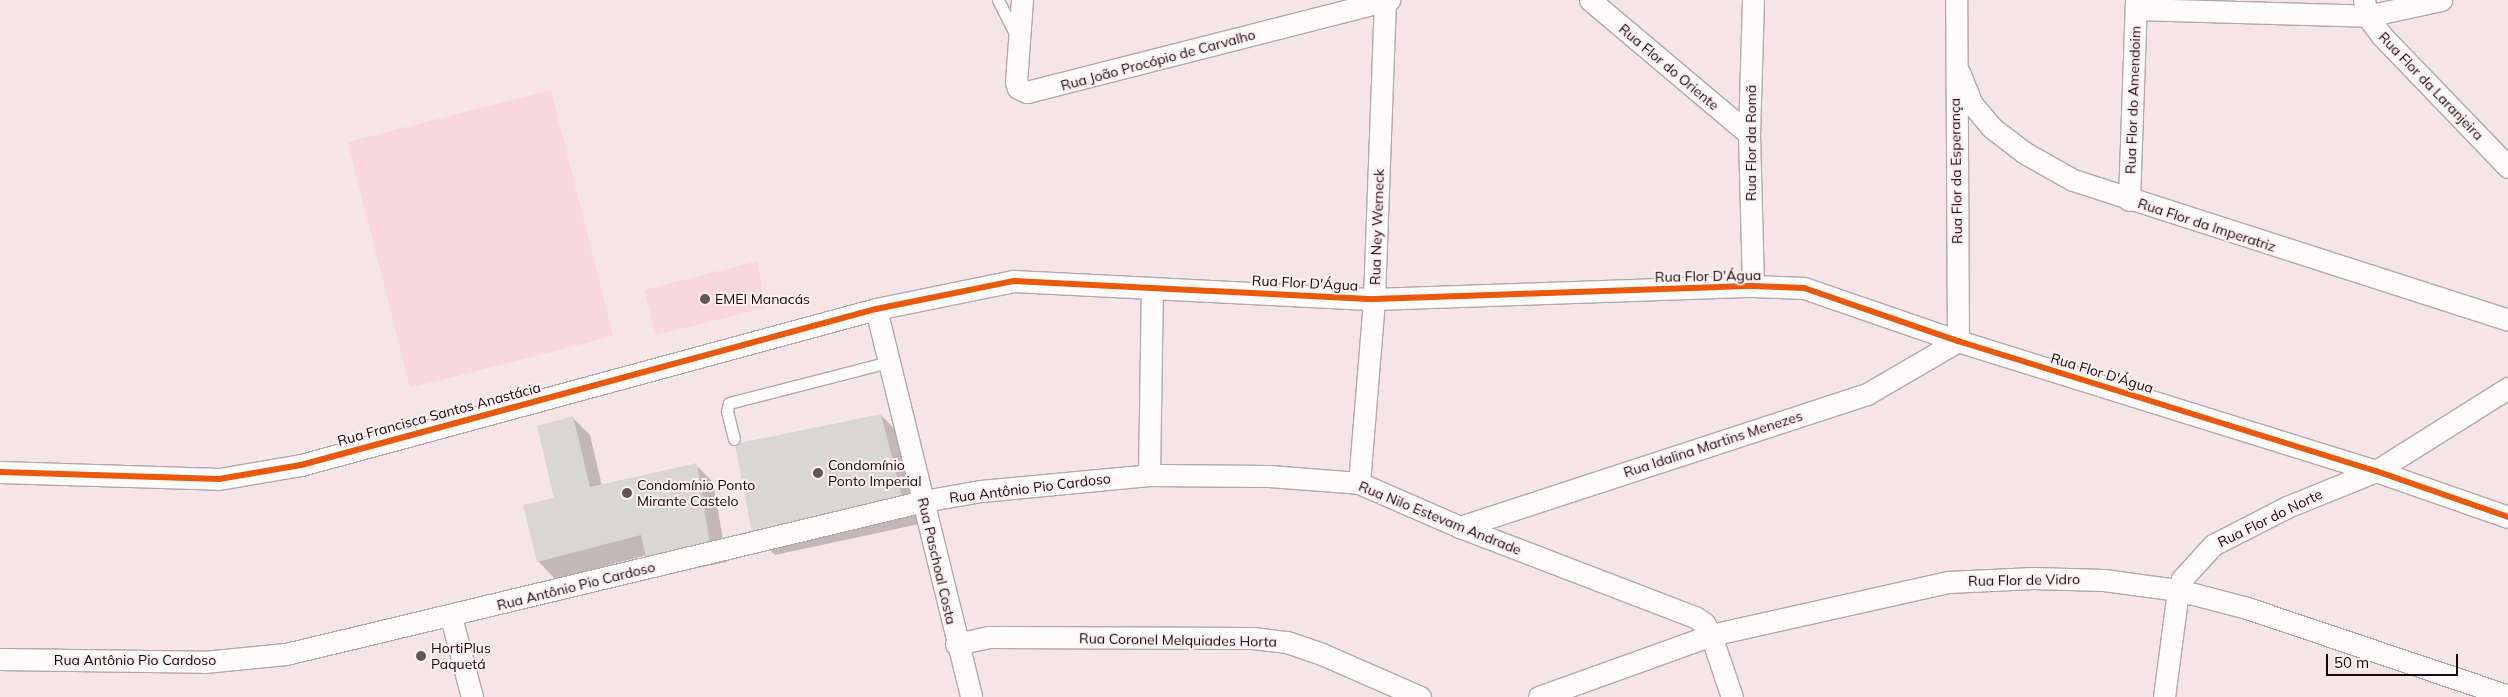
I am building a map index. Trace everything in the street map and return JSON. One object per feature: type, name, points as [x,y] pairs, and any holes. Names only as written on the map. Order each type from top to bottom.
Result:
[{"type":"street","name":"Rua João Procópio de Carvalho","points":[[1022,0],[1017,37],[1016,82],[1018,88],[1027,92],[1386,0]]},
{"type":"street","name":"Rua Ney Werneck","points":[[1359,483],[1374,299],[1386,0]]},
{"type":"street","name":"Rua Flor do Oriente","points":[[1590,0],[1749,134]]},
{"type":"street","name":"Rua Flor da Romã","points":[[1753,0],[1749,134],[1753,286]]},
{"type":"street","name":"Rua Flor da Esperança","points":[[1956,0],[1958,342]]},
{"type":"street","points":[[2136,4],[2366,8],[2441,0]]},
{"type":"street","name":"Rua Flor do Amendoim","points":[[2129,200],[2136,4]]},
{"type":"street","name":"Rua Flor da Laranjeira","points":[[2366,8],[2508,167]]},
{"type":"street","name":"Rua Flor da Imperatriz","points":[[1955,60],[1972,104],[1991,127],[2025,153],[2072,180],[2129,200],[2508,320]]},
{"type":"street","name":"Rua Flor D'Água","points":[[876,309],[1014,281],[1374,299],[1753,286],[1804,288],[1958,342],[2376,470],[2508,517]]},
{"type":"street","points":[[1149,475],[1152,288]]},
{"type":"street","name":"Rua Paschoal Costa","points":[[876,309],[924,501],[956,644],[964,695]]},
{"type":"street","name":"Rua Francisca Santos Anastácia","points":[[0,472],[219,479],[301,464],[876,309]]},
{"type":"street","name":"Rua Idalina Martins Menezes","points":[[1460,527],[1867,394],[1958,342]]},
{"type":"street","name":"Rua Flor do Norte","points":[[2178,590],[2182,579],[2213,545],[2287,506],[2376,470],[2508,388]]},
{"type":"street","name":"Rua Nilo Estevam Andrade","points":[[1149,475],[1269,476],[1359,483],[1460,527],[1685,613],[1704,623],[1711,635]]},
{"type":"street","name":"Rua Antônio Pio Cardoso","points":[[0,659],[204,662],[286,654],[451,617],[924,501],[981,491],[1149,475]]},
{"type":"street","name":"Rua Flor de Vidro","points":[[1539,697],[1711,635],[1949,582],[2032,578],[2104,580],[2178,590],[2247,608],[2508,696]]},
{"type":"street","points":[[2164,697],[2178,590]]},
{"type":"street","points":[[451,617],[472,697]]},
{"type":"street","points":[[1711,635],[1732,697]]},
{"type":"street","name":"Rua Coronel Melquiades Horta","points":[[956,644],[988,637],[1270,640],[1322,654],[1420,697]]},
{"type":"lane","points":[[998,0],[1017,37]]},
{"type":"lane","points":[[734,439],[727,411],[729,403],[889,362]]},
{"type":"shaded area","points":[[551,90],[613,336],[410,388],[348,142]]},
{"type":"shaded area","name":"EMEI Manacás","points":[[758,261],[765,308],[656,335],[644,290]]},
{"type":"building","name":"Condomínio Ponto Imperial","points":[[881,414],[903,501],[752,533],[735,444]]},
{"type":"building","name":"Condomínio Ponto Mirante Castelo","points":[[573,416],[590,487],[697,463],[710,545],[646,558],[641,535],[537,562],[523,505],[554,498],[537,426]]},
{"type":"cycle path","points":[[0,472],[219,479],[301,465],[876,309],[1014,281],[1374,299],[1753,286],[1804,288],[1958,341],[2376,471],[2508,517]]},
{"type":"place","name":"EMEI Manacás","points":[[705,299]]},
{"type":"place","name":"Condomínio Ponto Imperial","points":[[818,473]]},
{"type":"place","name":"Condomínio Ponto Mirante Castelo","points":[[627,493]]},
{"type":"place","name":"HortiPlus Paquetá","points":[[421,656]]}]
